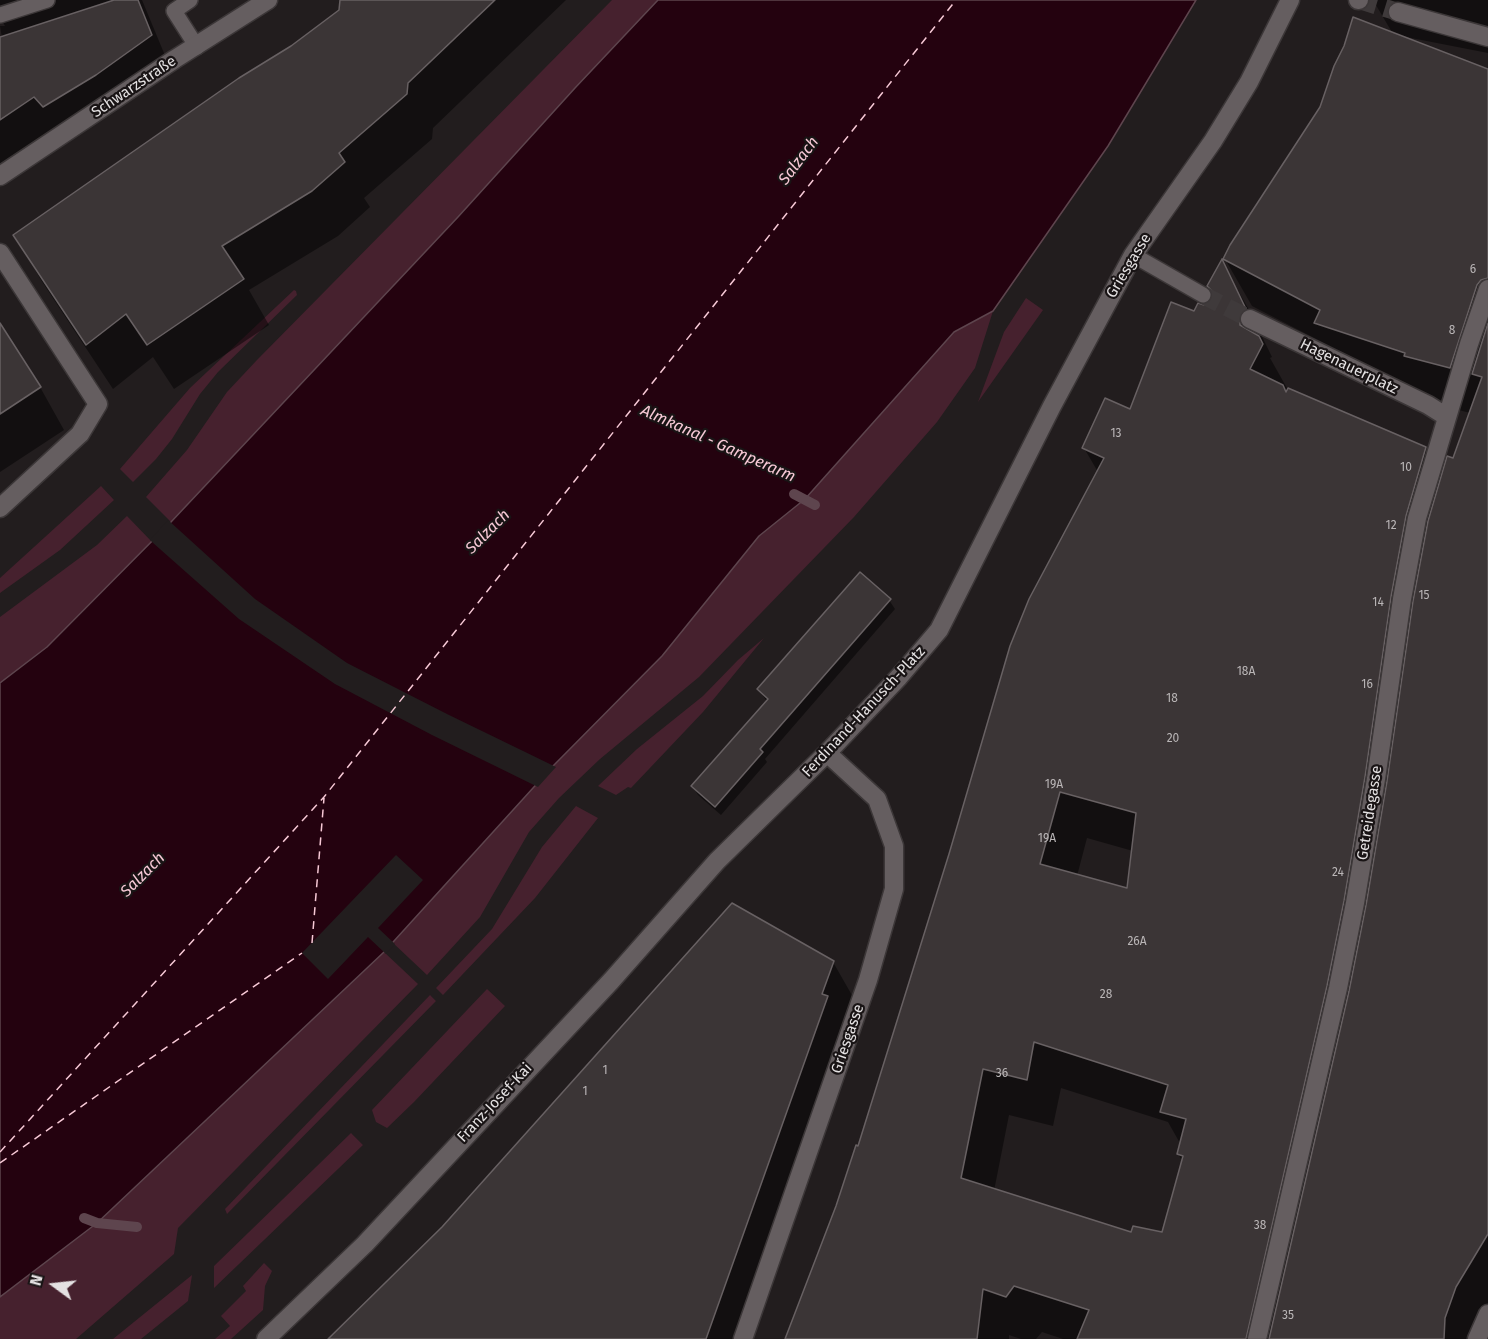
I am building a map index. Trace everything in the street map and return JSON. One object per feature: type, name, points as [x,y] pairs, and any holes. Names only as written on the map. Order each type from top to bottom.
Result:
[{"type":"street","name":"Schwarzstraße","points":[[0,176],[268,0]]},
{"type":"street","name":"Griesgasse","points":[[983,542],[1132,255],[1213,141],[1249,82],[1290,0]]},
{"type":"street","points":[[1398,12],[1488,37]]},
{"type":"street","points":[[0,253],[98,404],[80,434],[0,508]]},
{"type":"street","name":"Getreidegasse","points":[[1257,1339],[1338,988],[1355,903],[1376,779],[1402,599],[1417,518],[1468,344],[1488,289]]},
{"type":"street","name":"Hagenauerplatz","points":[[1250,319],[1428,405],[1447,417]]},
{"type":"street","name":"Ferdinand-Hanusch-Platz","points":[[717,861],[827,753],[899,677],[939,630],[983,542]]},
{"type":"street","name":"Griesgasse","points":[[743,1339],[868,980],[894,889],[894,846],[877,798],[827,753]]},
{"type":"street","name":"Franz-Josef-Kai","points":[[266,1339],[365,1244],[611,981],[717,861]]},
{"type":"street","points":[[1477,1339],[1488,1314]]},
{"type":"lane","points":[[0,15],[48,0]]},
{"type":"lane","points":[[190,0],[174,10],[196,47]]},
{"type":"lane","points":[[1132,255],[1203,294]]},
{"type":"shaded area","points":[[612,0],[658,0],[171,522],[146,497],[187,450],[227,392]]},
{"type":"shaded area","points":[[294,290],[297,295],[218,372],[200,394],[172,439],[133,482],[120,469],[190,388]]},
{"type":"shaded area","points":[[1026,298],[1043,310],[978,402],[1004,332]]},
{"type":"shaded area","points":[[993,311],[975,368],[937,422],[854,517],[699,677],[600,759],[559,798],[529,832],[480,917],[427,975],[392,942],[553,766],[662,656],[759,536],[805,499],[954,332]]},
{"type":"shaded area","points":[[101,486],[114,500],[60,550],[0,593],[0,578]]},
{"type":"shaded area","points":[[127,516],[152,542],[47,647],[0,683],[0,617],[97,545]]},
{"type":"shaded area","points":[[764,638],[703,712],[631,788],[628,787],[616,795],[598,786],[637,749],[703,696],[738,660]]},
{"type":"shaded area","points":[[576,806],[598,818],[535,898],[443,995],[436,988],[492,929],[542,847]]},
{"type":"shaded area","points":[[384,952],[418,984],[178,1228],[174,1254],[76,1339],[0,1339],[0,1297],[97,1223]]},
{"type":"shaded area","points":[[487,989],[505,1006],[387,1128],[376,1122],[372,1110]]},
{"type":"shaded area","points":[[430,995],[436,1001],[227,1214],[225,1209]]},
{"type":"shaded area","points":[[351,1133],[363,1145],[214,1288],[214,1266]]},
{"type":"shaded area","points":[[264,1263],[272,1271],[265,1286],[263,1310],[231,1339],[215,1339],[230,1326],[221,1316],[246,1291],[243,1286]]},
{"type":"shaded area","points":[[192,1275],[188,1301],[141,1339],[113,1339]]},
{"type":"water","name":"Salzach","points":[[658,0],[1196,0],[1108,146],[993,311],[954,332],[805,499],[759,536],[662,656],[553,766],[384,952],[97,1223],[0,1297],[0,683],[47,647],[171,522]]},
{"type":"pier","points":[[168,520],[255,599],[347,663],[556,767],[538,787],[335,684],[239,619],[152,542],[150,540]]},
{"type":"pier","points":[[396,855],[423,880],[378,928],[395,944],[386,954],[368,937],[328,979],[302,953]]},
{"type":"building","points":[[114,0],[138,0],[152,35],[96,75],[43,107],[34,97],[0,120],[0,37]]},
{"type":"building","points":[[340,0],[495,0],[408,83],[407,94],[339,153],[345,162],[312,191],[222,246],[244,279],[147,345],[126,314],[86,345],[13,235],[239,78],[291,46],[339,10]]},
{"type":"building","points":[[1353,17],[1488,69],[1488,278],[1481,280],[1477,285],[1450,368],[1404,356],[1405,353],[1314,323],[1320,310],[1223,259],[1320,107]]},
{"type":"building","points":[[1222,259],[1246,309],[1240,315],[1240,325],[1259,336],[1263,344],[1250,369],[1283,385],[1286,392],[1288,388],[1426,447],[1406,516],[1391,597],[1365,777],[1327,986],[1246,1339],[1077,1339],[1089,1310],[1014,1286],[1006,1297],[983,1289],[977,1339],[785,1339],[836,1206],[856,1145],[858,1146],[949,854],[1010,646],[1029,599],[1104,458],[1082,448],[1105,398],[1130,409],[1171,302],[1194,311],[1198,303],[1204,305],[1211,300],[1212,291],[1207,286]],"holes":[[[1060,792],[1136,813],[1127,888],[1040,864]],[[1034,1042],[1168,1085],[1160,1112],[1186,1119],[1177,1154],[1183,1156],[1162,1232],[1133,1226],[1131,1232],[961,1178],[983,1069],[1027,1080]]]},
{"type":"building","points":[[0,323],[41,387],[0,414]]},
{"type":"building","points":[[1488,323],[1488,1234],[1456,1287],[1445,1318],[1444,1339],[1269,1339],[1349,991],[1366,905],[1387,781],[1413,601],[1428,521],[1447,456],[1453,458],[1482,377],[1472,374]]},
{"type":"building","points":[[860,572],[891,599],[760,749],[763,752],[715,807],[691,786],[768,699],[757,689]]},
{"type":"building","points":[[732,903],[834,961],[822,994],[828,996],[706,1339],[328,1339],[442,1227]]},
{"type":"waterway","name":"Almkanal - Gamperarm","points":[[794,494],[815,505]]},
{"type":"waterway","points":[[84,1218],[97,1223],[137,1227]]},
{"type":"ferry route","points":[[0,1152],[324,797],[956,0]]},
{"type":"ferry route","points":[[312,943],[324,798]]},
{"type":"ferry route","points":[[0,1163],[302,953]]},
{"type":"tunnel","points":[[1359,0],[1398,12]]},
{"type":"tunnel","points":[[1203,295],[1250,319]]}]
